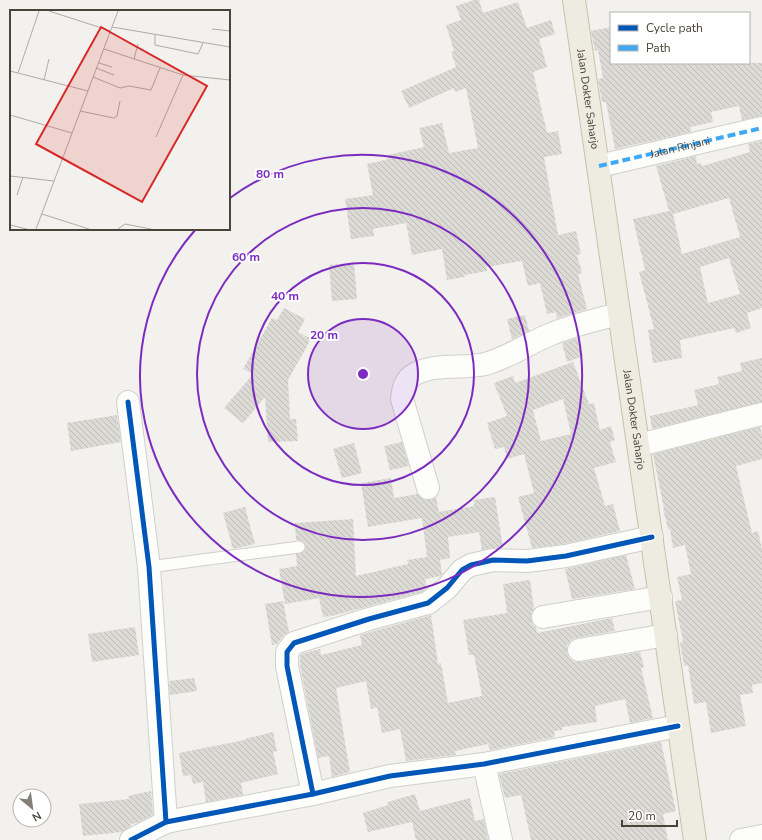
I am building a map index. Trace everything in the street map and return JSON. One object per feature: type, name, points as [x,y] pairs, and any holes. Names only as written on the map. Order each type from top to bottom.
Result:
[{"type":"highway","name":"Jalan Dokter Saharjo","points":[[574,0],[695,840]]},
{"type":"street","name":"Jalan Rinjani","points":[[599,166],[762,128]]},
{"type":"street","points":[[428,488],[402,399],[404,385],[413,375],[424,370],[484,364],[502,358],[548,335],[569,327],[620,314]]},
{"type":"street","points":[[128,402],[149,567],[166,822]]},
{"type":"street","points":[[639,444],[762,414]]},
{"type":"street","points":[[313,794],[287,666],[287,652],[294,643],[369,619],[428,603],[447,588],[462,570],[471,565],[493,560],[527,561],[558,557],[652,537]]},
{"type":"street","points":[[543,617],[661,597]]},
{"type":"street","points":[[579,650],[666,635]]},
{"type":"street","points":[[131,840],[166,822],[313,794],[390,776],[484,764],[678,726]]},
{"type":"street","points":[[484,764],[501,840]]},
{"type":"street","points":[[741,840],[762,836]]},
{"type":"lane","points":[[149,567],[299,547]]},
{"type":"building","points":[[474,0],[479,0],[483,13],[518,2],[527,28],[551,20],[555,34],[539,39],[547,67],[533,72],[547,133],[558,131],[562,154],[544,157],[558,235],[576,231],[581,254],[577,255],[582,273],[578,274],[587,309],[557,318],[556,312],[547,314],[540,283],[528,286],[522,261],[486,267],[487,271],[447,280],[442,249],[412,255],[406,223],[373,229],[374,236],[351,239],[345,199],[373,195],[367,164],[389,159],[388,155],[424,147],[419,128],[442,123],[449,153],[478,148],[466,88],[455,92],[454,88],[409,108],[401,91],[456,67],[451,52],[454,51],[446,25],[461,20],[456,6]]},
{"type":"building","points":[[610,27],[610,64],[762,63],[762,116],[742,120],[739,106],[711,112],[713,122],[690,127],[691,132],[615,149],[606,102],[602,102],[598,79],[603,78],[598,50],[595,51],[591,31]]},
{"type":"building","points":[[762,141],[762,308],[747,313],[751,328],[736,333],[734,328],[680,340],[682,358],[653,363],[648,330],[654,329],[639,272],[645,270],[633,219],[669,211],[656,166],[696,156],[697,164],[701,163],[702,166],[750,152],[748,144]],"holes":[[[729,198],[740,237],[682,254],[673,214]],[[729,258],[740,294],[708,303],[700,267]]]},
{"type":"building","points":[[354,263],[357,299],[332,301],[329,265]]},
{"type":"building","points":[[284,308],[305,319],[298,332],[311,339],[288,380],[290,419],[296,419],[298,441],[268,442],[265,397],[243,423],[224,408],[253,374],[243,369],[272,318],[277,320]]},
{"type":"building","points":[[525,315],[529,331],[512,339],[507,319]]},
{"type":"building","points":[[577,338],[583,356],[567,362],[562,343]]},
{"type":"building","points":[[762,358],[762,402],[652,429],[650,416],[698,405],[694,390],[719,384],[717,377],[742,371],[740,363]]},
{"type":"building","points":[[573,362],[589,404],[594,403],[600,430],[611,426],[615,440],[610,442],[616,462],[594,468],[605,506],[613,504],[620,531],[564,544],[532,548],[518,497],[534,493],[524,454],[507,459],[504,447],[495,449],[487,423],[507,416],[494,383],[513,376],[515,383]],"holes":[[[563,399],[571,434],[541,441],[533,410]]]},
{"type":"building","points":[[117,415],[121,442],[71,451],[67,423]]},
{"type":"building","points":[[760,427],[762,435],[762,459],[736,466],[752,533],[758,531],[762,549],[762,683],[752,685],[753,693],[740,695],[746,726],[711,733],[706,702],[694,704],[688,665],[684,666],[680,642],[683,642],[675,601],[682,600],[677,577],[691,574],[685,545],[673,548],[670,529],[668,529],[663,509],[653,454]]},
{"type":"building","points":[[402,442],[409,466],[390,470],[384,446]]},
{"type":"building","points":[[354,443],[362,473],[342,478],[333,449]]},
{"type":"building","points":[[391,478],[394,498],[418,494],[425,500],[431,500],[436,497],[439,512],[474,506],[474,500],[495,497],[503,548],[482,550],[479,532],[448,537],[450,558],[440,560],[441,576],[425,579],[427,588],[422,592],[332,616],[323,617],[319,598],[285,604],[279,569],[297,566],[296,554],[304,552],[306,546],[302,541],[296,540],[295,523],[353,519],[356,576],[408,564],[407,560],[427,557],[422,518],[368,527],[361,483]]},
{"type":"building","points":[[245,507],[255,544],[233,549],[223,513]]},
{"type":"building","points":[[626,555],[635,589],[572,599],[565,569]]},
{"type":"building","points":[[530,580],[534,609],[531,613],[531,619],[533,625],[536,627],[537,633],[612,618],[615,631],[571,640],[567,645],[569,658],[574,662],[581,662],[640,652],[644,667],[641,668],[653,718],[630,723],[625,699],[595,706],[597,722],[562,727],[562,730],[554,731],[555,737],[490,750],[488,744],[455,751],[456,755],[406,761],[400,729],[382,733],[377,707],[371,709],[366,681],[336,688],[350,772],[332,777],[329,756],[318,758],[300,665],[301,654],[320,649],[321,655],[362,645],[360,635],[431,615],[438,664],[441,663],[448,703],[482,696],[474,655],[469,655],[463,620],[507,613],[503,584]]},
{"type":"building","points":[[283,601],[289,632],[284,635],[277,644],[272,645],[265,604]]},
{"type":"building","points":[[135,627],[139,655],[92,662],[88,634]]},
{"type":"building","points":[[194,678],[197,691],[170,695],[169,681]]},
{"type":"building","points":[[273,732],[277,751],[273,752],[278,774],[241,783],[243,795],[206,802],[203,782],[193,784],[191,775],[183,776],[179,753],[245,740]]},
{"type":"building","points":[[661,742],[676,811],[663,814],[668,840],[531,840],[521,795],[505,798],[499,774]]},
{"type":"building","points":[[151,791],[153,815],[137,823],[131,824],[131,826],[122,832],[83,836],[79,804],[129,799],[128,796]]},
{"type":"building","points":[[415,794],[420,811],[470,798],[475,821],[484,819],[488,840],[416,840],[412,822],[368,832],[363,813],[388,805],[388,802]]},
{"type":"marked path","points":[[599,166],[762,128]]},
{"type":"cycle path","points":[[128,402],[149,567],[166,822]]},
{"type":"cycle path","points":[[313,794],[287,666],[287,652],[294,643],[369,619],[428,603],[447,588],[462,570],[471,565],[493,560],[527,561],[566,556],[652,537]]},
{"type":"cycle path","points":[[131,840],[166,822],[313,794],[390,776],[484,764],[678,726]]}]
